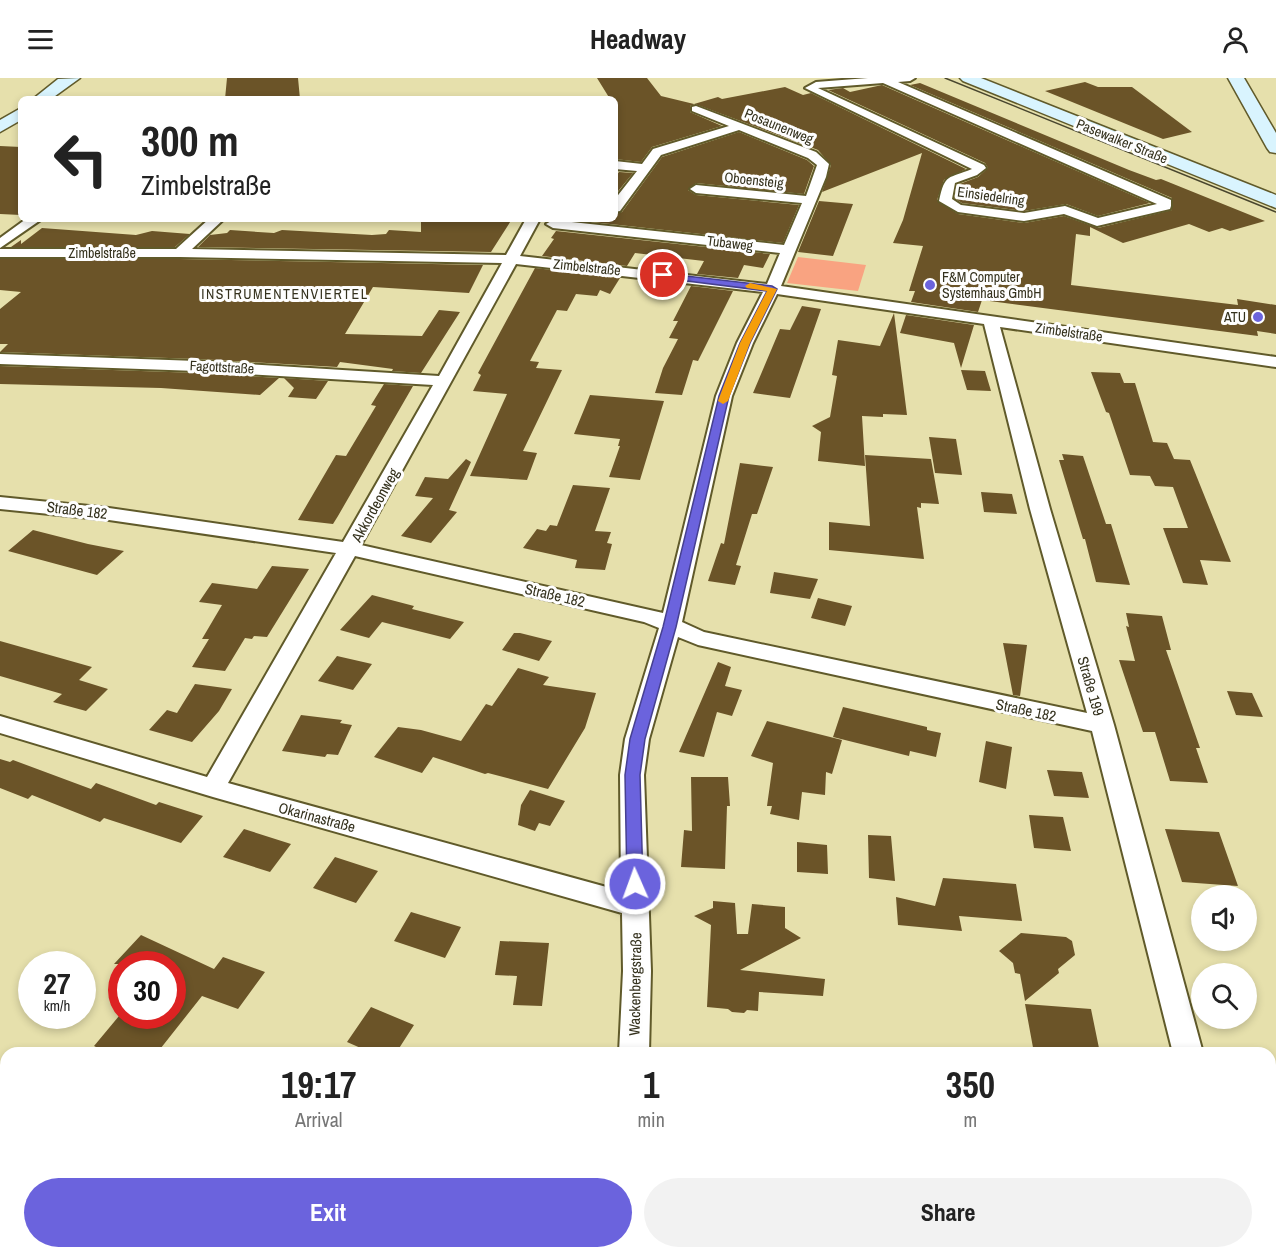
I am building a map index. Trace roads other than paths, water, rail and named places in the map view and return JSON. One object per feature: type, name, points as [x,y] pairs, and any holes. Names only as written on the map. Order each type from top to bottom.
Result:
[{"type":"main road","points":[[45,96],[68,78]]},
{"type":"main road","name":"Pasewalker Straße","points":[[968,78],[1242,189],[1271,193]]},
{"type":"main road","points":[[1236,78],[1274,140]]},
{"type":"main road","points":[[0,127],[18,115]]},
{"type":"street","name":"Einsiedelring","points":[[885,80],[1166,203],[1165,206],[1097,222],[1065,210],[1024,216],[958,208],[945,201],[949,182],[956,176],[976,172],[980,168],[810,88],[811,86],[885,80],[910,78]]},
{"type":"street","points":[[803,98],[822,95]]},
{"type":"street","name":"Posaunenweg","points":[[696,109],[819,159],[824,164],[772,289]]},
{"type":"street","points":[[618,204],[657,152],[740,126]]},
{"type":"street","points":[[618,165],[645,168]]},
{"type":"street","name":"Oboensteig","points":[[696,189],[810,200]]},
{"type":"street","points":[[0,244],[31,222]]},
{"type":"street","points":[[180,253],[214,222]]},
{"type":"street","name":"Akkordeonweg","points":[[213,788],[350,549],[531,222]]},
{"type":"street","name":"Tubaweg","points":[[553,224],[604,224],[788,250]]},
{"type":"street","name":"Zimbelstraße","points":[[0,253],[180,253],[512,259],[772,289],[1276,362]]},
{"type":"street","name":"Wackenbergstraße","points":[[634,1047],[637,971],[632,775],[637,739],[669,627],[724,396],[745,343],[772,289]]},
{"type":"street","name":"Straße 199","points":[[991,320],[1040,509],[1102,725],[1186,1047]]},
{"type":"street","name":"Fagottstraße","points":[[0,359],[197,366],[444,381]]},
{"type":"street","name":"Straße 182","points":[[0,503],[99,512],[350,549],[650,616],[669,627],[698,638],[1102,725]]},
{"type":"street","name":"Okarinastraße","points":[[0,724],[213,788],[636,906]]},
{"type":"tram line","points":[[945,78],[1276,212]]},
{"type":"place","name":"F&M Computer Systemhaus GmbH","points":[[930,285]]},
{"type":"place","name":"ATU","points":[[1258,317]]},
{"type":"district","name":"INSTRUMENTENVIERTEL","points":[[285,294]]}]
